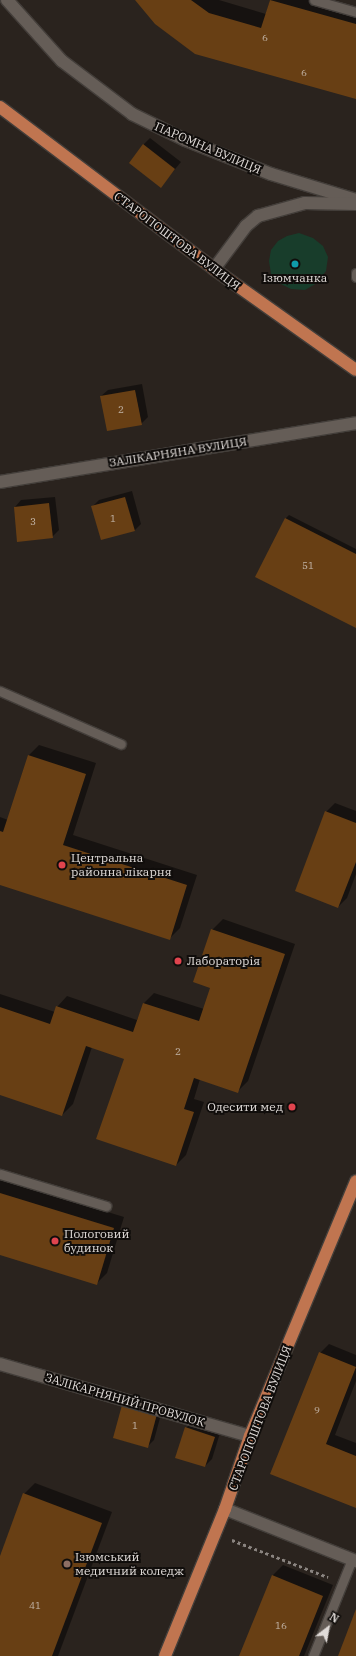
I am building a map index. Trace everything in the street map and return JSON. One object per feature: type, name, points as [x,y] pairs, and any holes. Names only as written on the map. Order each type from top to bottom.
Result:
[{"type":"highway","name":"СТАРОПОШТОВА ВУЛИЦЯ","points":[[0,107],[214,269],[356,370]]},
{"type":"highway","name":"СТАРОПОШТОВА ВУЛИЦЯ","points":[[165,1656],[225,1509],[250,1436],[356,1181]]},
{"type":"street","name":"ПАРОМНА ВУЛИЦЯ","points":[[7,0],[62,61],[132,114],[185,140],[271,174],[356,200]]},
{"type":"street","points":[[214,269],[246,226],[258,216],[305,203],[356,204]]},
{"type":"street","name":"ЗАЛІКАРНЯНА ВУЛИЦЯ","points":[[0,482],[356,423]]},
{"type":"street","name":"ЗАЛІКАРНЯНИЙ ПРОВУЛОК","points":[[0,1364],[250,1436]]},
{"type":"street","points":[[225,1509],[354,1560]]},
{"type":"lane","points":[[314,0],[356,12]]},
{"type":"lane","points":[[0,691],[121,744]]},
{"type":"lane","points":[[0,1174],[106,1206]]},
{"type":"lane","points":[[313,1656],[354,1560]]},
{"type":"path","points":[[214,1533],[335,1580]]},
{"type":"green space","points":[[299,233],[313,238],[323,246],[328,257],[326,271],[317,283],[305,290],[291,289],[279,283],[271,274],[269,261],[271,250],[278,241],[287,236]]},
{"type":"building","points":[[135,0],[191,0],[209,13],[261,28],[270,0],[356,24],[356,99],[195,54],[155,24]]},
{"type":"building","points":[[143,144],[175,169],[161,188],[129,163]]},
{"type":"building","points":[[135,390],[142,425],[107,431],[100,396]]},
{"type":"building","points":[[125,497],[135,531],[101,540],[91,506]]},
{"type":"building","points":[[49,503],[53,538],[17,542],[14,507]]},
{"type":"building","points":[[285,518],[356,554],[356,628],[255,577]]},
{"type":"building","name":"Центральна районна лікарня","points":[[28,755],[86,774],[63,845],[187,885],[170,940],[0,885],[0,831],[3,832]]},
{"type":"building","points":[[325,811],[356,823],[356,862],[338,908],[295,891]]},
{"type":"building","points":[[211,929],[285,954],[238,1093],[194,1078],[184,1109],[194,1112],[176,1166],[96,1139],[124,1059],[86,1046],[62,1116],[0,1095],[0,1007],[50,1024],[56,1006],[133,1032],[143,1003],[199,1021],[210,988],[193,982]]},
{"type":"building","name":"Пологовий будинок","points":[[0,1193],[114,1228],[97,1285],[0,1255]]},
{"type":"building","points":[[319,1352],[356,1367],[326,1444],[356,1456],[356,1508],[270,1474]]},
{"type":"building","points":[[122,1405],[157,1414],[148,1448],[113,1438]]},
{"type":"building","points":[[185,1427],[215,1437],[205,1467],[175,1458]]},
{"type":"building","name":"Ізюмський медичний коледж","points":[[23,1493],[102,1523],[52,1656],[0,1656],[0,1556]]},
{"type":"building","points":[[272,1575],[323,1596],[299,1656],[239,1656]]},
{"type":"building","points":[[356,1609],[356,1656],[338,1656]]},
{"type":"place","name":"Ізюмчанка","points":[[295,264]]},
{"type":"place","name":"Центральна районна лікарня","points":[[62,865]]},
{"type":"place","name":"Лабораторія","points":[[178,961]]},
{"type":"place","name":"Одесити мед","points":[[292,1107]]},
{"type":"place","name":"Пологовий будинок","points":[[55,1241]]},
{"type":"place","name":"Ізюмський медичний коледж","points":[[67,1564]]}]
